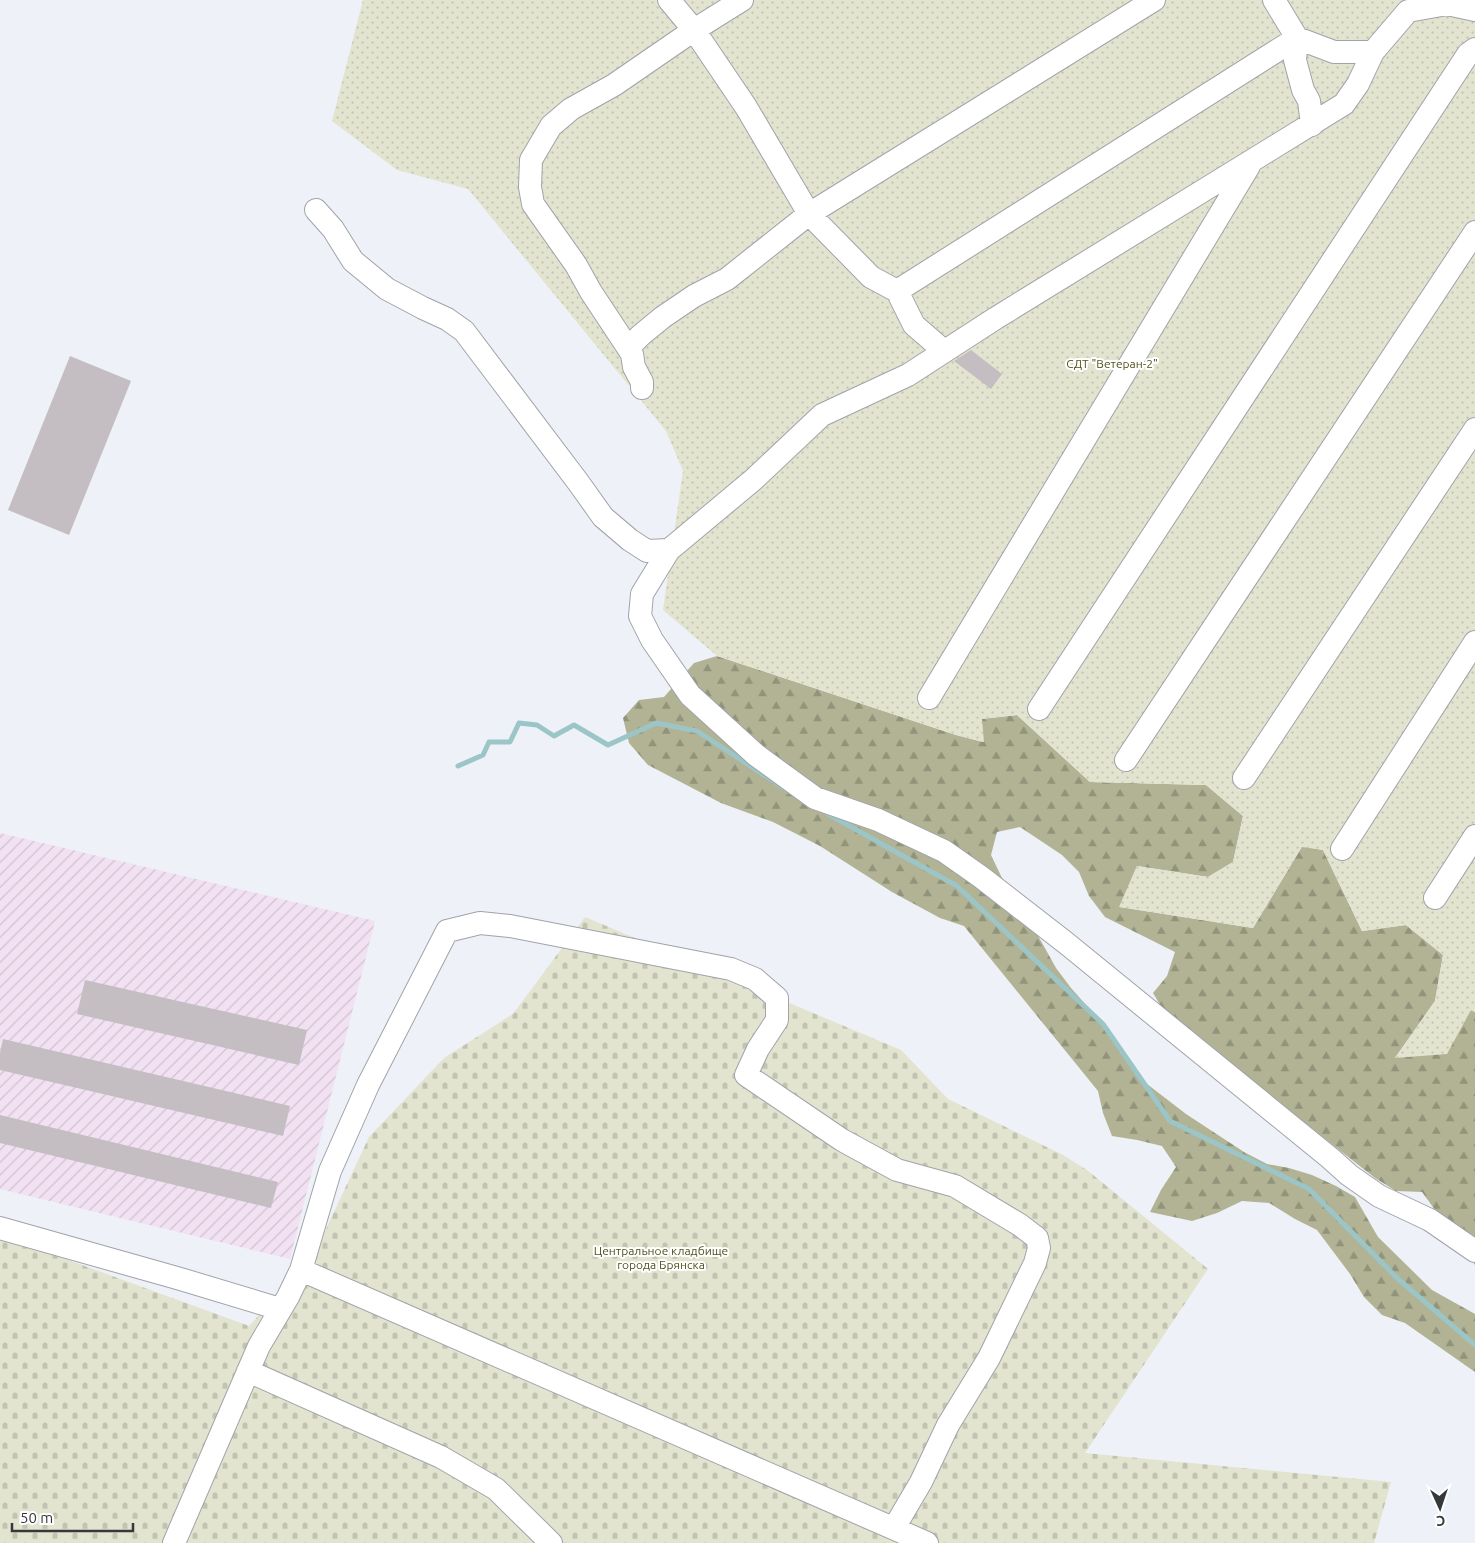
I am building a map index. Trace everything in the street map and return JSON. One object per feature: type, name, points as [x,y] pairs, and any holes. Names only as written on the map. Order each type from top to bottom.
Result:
[{"type":"lane","points":[[669,0],[694,30],[746,106],[809,214],[871,278],[896,291],[914,325],[944,352]]},
{"type":"lane","points":[[642,388],[642,382],[634,368],[632,354],[591,292],[576,265],[533,204],[530,187],[531,160],[551,126],[571,110],[614,85],[694,30],[742,0]]},
{"type":"lane","points":[[628,348],[663,317],[694,296],[727,279],[809,214],[1154,0]]},
{"type":"lane","points":[[1274,0],[1297,38],[1295,60],[1309,101],[1312,125]]},
{"type":"lane","points":[[1475,10],[1449,1],[1408,12],[1373,52],[1358,84],[1344,104],[996,318],[908,376],[822,415],[753,480],[669,550],[642,594],[640,616],[652,640],[690,695],[756,755],[815,798],[878,820],[944,851],[981,877],[1066,943],[1349,1175],[1379,1196],[1430,1220],[1475,1251]]},
{"type":"lane","points":[[896,291],[1297,38]]},
{"type":"lane","points":[[1297,38],[1334,52],[1373,52]]},
{"type":"lane","points":[[1039,709],[1468,54],[1475,49]]},
{"type":"lane","points":[[928,698],[1250,163]]},
{"type":"lane","points":[[316,210],[333,229],[354,261],[387,289],[447,318],[464,331],[603,517],[630,540],[647,551],[669,550]]},
{"type":"lane","points":[[1126,760],[1475,232]]},
{"type":"lane","points":[[1244,778],[1475,429]]},
{"type":"lane","points":[[1342,849],[1475,642]]},
{"type":"lane","points":[[1435,898],[1475,836]]},
{"type":"lane","points":[[174,1543],[259,1346],[302,1270],[330,1171],[368,1086],[447,931],[480,923],[510,926],[731,969],[755,979],[777,998],[777,1020],[758,1049],[746,1075],[842,1140],[897,1170],[955,1186],[1020,1225],[1037,1238],[1039,1248],[1035,1263],[989,1358],[948,1425],[921,1482],[894,1528]]},
{"type":"lane","points":[[0,1228],[280,1309]]},
{"type":"lane","points":[[302,1270],[927,1543]]},
{"type":"lane","points":[[248,1371],[441,1456],[496,1489],[552,1543]]},
{"type":"shaded area","points":[[0,833],[375,921],[290,1259],[0,1189]]},
{"type":"green space","name":"СДТ \"Ветеран-2\"","points":[[363,0],[1475,0],[1475,1012],[1471,1010],[1447,1054],[1395,1058],[1435,1001],[1443,955],[1406,925],[1362,931],[1323,850],[1302,847],[1253,928],[1119,907],[1137,866],[1208,877],[1233,862],[1243,816],[1206,785],[1090,782],[1017,715],[982,719],[984,742],[956,735],[717,656],[663,610],[683,471],[666,431],[468,189],[397,170],[332,121]]},
{"type":"green space","points":[[717,656],[956,735],[983,742],[981,719],[1017,715],[1090,782],[1206,785],[1243,816],[1233,862],[1208,877],[1137,866],[1120,907],[1253,928],[1302,846],[1323,850],[1362,931],[1406,925],[1443,955],[1435,1001],[1395,1058],[1471,1010],[1475,1012],[1475,1265],[1422,1192],[1396,1191],[1375,1178],[1165,1013],[1153,993],[1167,976],[1175,952],[1105,917],[1089,896],[1079,872],[1062,855],[1020,827],[997,832],[991,855],[1002,878],[1017,898],[1056,968],[1103,1024],[1147,1084],[1186,1114],[1244,1152],[1267,1164],[1312,1175],[1355,1197],[1378,1237],[1432,1290],[1475,1314],[1475,1372],[1405,1323],[1382,1315],[1364,1297],[1350,1274],[1317,1230],[1269,1203],[1242,1201],[1217,1213],[1192,1221],[1150,1212],[1176,1167],[1162,1146],[1112,1136],[1103,1113],[1098,1091],[964,926],[940,918],[892,892],[820,846],[773,822],[721,803],[648,765],[629,743],[623,718],[639,700],[664,697],[694,663]]},
{"type":"green space","name":"Центральное кладбище города Брянска","points":[[585,917],[901,1050],[948,1099],[1063,1155],[1087,1170],[1208,1269],[1085,1453],[1391,1482],[1374,1543],[0,1543],[0,1235],[249,1326],[313,1257],[369,1137],[444,1058],[513,1014]]},
{"type":"building","points":[[971,350],[1002,374],[991,389],[954,361]]},
{"type":"building","points":[[70,356],[131,381],[69,535],[8,510]]},
{"type":"building","points":[[85,980],[307,1030],[299,1065],[77,1014]]},
{"type":"building","points":[[3,1039],[290,1106],[283,1136],[0,1070],[0,1053]]},
{"type":"building","points":[[0,1115],[278,1182],[271,1208],[0,1143]]},
{"type":"waterway","points":[[458,766],[483,755],[489,742],[510,742],[519,723],[537,725],[554,736],[574,725],[608,745],[656,723],[697,731],[790,792]]},
{"type":"waterway","points":[[828,814],[957,886],[1103,1024],[1170,1121],[1309,1189],[1397,1278],[1475,1345]]}]
